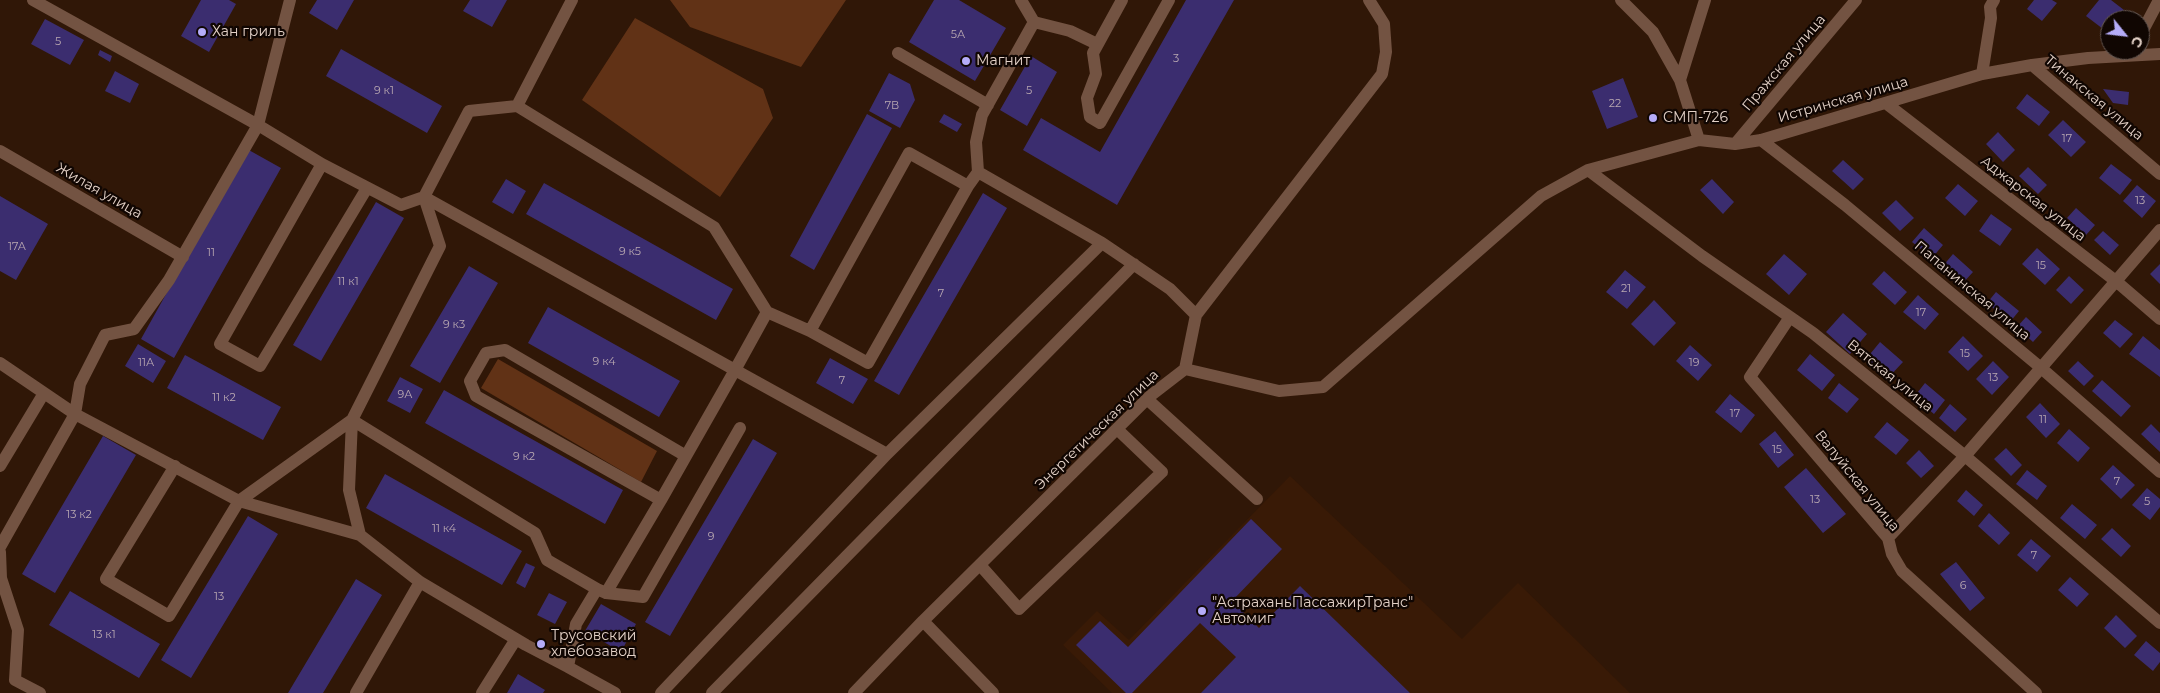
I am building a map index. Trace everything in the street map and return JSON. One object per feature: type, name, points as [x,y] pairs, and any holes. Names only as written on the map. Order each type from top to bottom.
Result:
[{"type":"street","points":[[33,0],[258,125],[322,164],[401,205],[424,198],[469,111],[517,106],[714,227],[767,312],[810,331],[868,363],[968,186],[978,172],[976,142],[982,115],[1034,22]]},
{"type":"street","points":[[0,547],[75,414],[80,384],[105,335],[134,329],[169,280],[258,125],[290,0]]},
{"type":"street","points":[[517,106],[572,0]]},
{"type":"street","points":[[1021,0],[1034,22],[1070,31],[1096,44]]},
{"type":"street","points":[[1122,0],[1096,44],[1093,53],[1096,74],[1087,98],[1090,117],[1100,123],[1169,0]]},
{"type":"street","points":[[1185,369],[1196,315],[1382,74],[1386,52],[1384,24],[1369,0]]},
{"type":"street","points":[[1621,0],[1653,32],[1680,80],[1699,140]]},
{"type":"street","points":[[1680,80],[1705,0]]},
{"type":"street","name":"Пражская улица","points":[[1735,144],[1856,0]]},
{"type":"street","points":[[1982,74],[1991,18],[1990,7],[1994,0]]},
{"type":"street","points":[[2150,17],[2159,0]]},
{"type":"street","points":[[898,53],[988,105]]},
{"type":"street","name":"Истринская улица","points":[[1185,369],[1279,391],[1323,386],[1541,196],[1588,170],[1699,140],[1735,144],[1760,140],[1802,126],[1887,104],[1982,74],[2032,64],[2100,56]]},
{"type":"street","name":"Тинакская улица","points":[[2032,64],[2160,174]]},
{"type":"street","name":"Аджарская улица","points":[[1887,104],[2117,282],[2160,320]]},
{"type":"street","name":"Папанинская улица","points":[[1760,140],[1845,205],[2040,367],[2160,472]]},
{"type":"street","name":"Жилая улица","points":[[0,151],[183,256]]},
{"type":"street","points":[[810,331],[908,153],[968,186]]},
{"type":"street","points":[[322,164],[220,344],[260,366],[367,188]]},
{"type":"street","name":"Вятская улица","points":[[1588,170],[1702,256],[1813,333],[1965,456],[2160,623]]},
{"type":"street","points":[[978,172],[1102,243],[1170,289],[1196,315]]},
{"type":"street","points":[[424,198],[887,454]]},
{"type":"street","points":[[360,535],[349,490],[352,420],[440,246],[424,198]]},
{"type":"street","points":[[1888,538],[1965,456],[2160,230]]},
{"type":"street","points":[[660,693],[887,454],[1102,243]]},
{"type":"street","points":[[712,693],[1134,264]]},
{"type":"street","points":[[568,667],[576,624],[601,591],[661,500],[767,312]]},
{"type":"street","name":"Валуйская улица","points":[[1790,318],[1750,377],[1888,538],[1892,554],[1902,571],[2036,693]]},
{"type":"street","points":[[661,500],[476,396],[470,381],[486,353],[505,350],[686,456]]},
{"type":"street","points":[[0,363],[75,414],[239,502],[360,535],[420,582],[516,639],[615,693]]},
{"type":"street","name":"Энергетическая улица","points":[[854,693],[923,621],[1148,399],[1185,369]]},
{"type":"street","points":[[0,466],[44,393]]},
{"type":"street","points":[[1148,399],[1257,499]]},
{"type":"street","points":[[175,466],[106,579],[169,616],[239,502],[352,420]]},
{"type":"street","points":[[352,420],[535,533],[547,560],[601,591],[643,597],[740,428]]},
{"type":"street","points":[[980,566],[1019,609],[1162,472],[1118,429]]},
{"type":"street","points":[[0,552],[1,578],[18,630],[15,680],[40,693]]},
{"type":"street","points":[[356,693],[420,582]]},
{"type":"street","points":[[923,621],[992,693]]},
{"type":"street","points":[[482,693],[516,639]]},
{"type":"shaded area","points":[[670,0],[846,0],[801,67],[690,27]]},
{"type":"shaded area","points":[[635,18],[763,89],[773,118],[720,197],[582,100]]},
{"type":"shaded area","points":[[498,359],[657,451],[641,482],[481,388]]},
{"type":"shaded area","points":[[1290,476],[1462,639],[1518,583],[1630,693],[1112,693],[1063,645],[1097,611],[1129,640]]},
{"type":"building","points":[[201,0],[229,0],[236,4],[209,52],[181,36]]},
{"type":"building","points":[[317,0],[354,0],[337,30],[309,13]]},
{"type":"building","points":[[470,0],[507,0],[492,27],[463,11]]},
{"type":"building","points":[[934,0],[959,0],[1006,28],[975,81],[909,42]]},
{"type":"building","points":[[1186,0],[1234,0],[1117,205],[1023,150],[1041,118],[1100,152]]},
{"type":"building","points":[[2034,0],[2052,0],[2057,3],[2042,21],[2027,9]]},
{"type":"building","points":[[2099,0],[2111,0],[2124,10],[2100,10],[2100,27],[2086,16]]},
{"type":"building","points":[[45,19],[84,40],[70,65],[31,44]]},
{"type":"building","points":[[341,49],[442,106],[427,133],[326,76]]},
{"type":"building","points":[[100,50],[112,56],[110,62],[98,55]]},
{"type":"building","points":[[1031,56],[1057,72],[1027,126],[1000,110]]},
{"type":"building","points":[[115,71],[139,84],[130,103],[105,91]]},
{"type":"building","points":[[889,73],[910,84],[915,100],[900,128],[869,111]]},
{"type":"building","points":[[1623,78],[1638,117],[1607,129],[1592,91]]},
{"type":"building","points":[[2103,89],[2129,92],[2128,105],[2113,103]]},
{"type":"building","points":[[2027,94],[2050,112],[2039,126],[2016,108]]},
{"type":"building","points":[[867,114],[892,128],[814,270],[790,256]]},
{"type":"building","points":[[944,114],[962,124],[957,132],[939,122]]},
{"type":"building","points":[[2063,120],[2086,142],[2071,157],[2048,135]]},
{"type":"building","points":[[1998,132],[2015,150],[2003,162],[1986,144]]},
{"type":"building","points":[[247,149],[281,168],[174,358],[141,339]]},
{"type":"building","points":[[1843,160],[1864,179],[1853,190],[1832,171]]},
{"type":"building","points":[[2111,164],[2132,180],[2120,195],[2099,178]]},
{"type":"building","points":[[2028,167],[2047,185],[2038,194],[2019,176]]},
{"type":"building","points":[[506,179],[526,191],[513,214],[492,202]]},
{"type":"building","points":[[1712,179],[1734,202],[1723,214],[1700,190]]},
{"type":"building","points":[[544,183],[733,289],[716,320],[526,214]]},
{"type":"building","points":[[1958,184],[1978,201],[1965,216],[1945,198]]},
{"type":"building","points":[[2137,185],[2156,201],[2142,218],[2123,201]]},
{"type":"building","points":[[983,193],[1007,208],[899,395],[874,381]]},
{"type":"building","points":[[0,196],[48,224],[16,280],[0,271]]},
{"type":"building","points":[[1896,200],[1914,218],[1900,231],[1882,213]]},
{"type":"building","points":[[376,202],[404,218],[321,361],[293,345]]},
{"type":"building","points":[[2076,208],[2095,225],[2086,235],[2067,218]]},
{"type":"building","points":[[1991,214],[2012,229],[2000,246],[1979,231]]},
{"type":"building","points":[[1924,228],[1943,245],[1932,258],[1912,242]]},
{"type":"building","points":[[2103,231],[2119,245],[2110,255],[2094,240]]},
{"type":"building","points":[[2037,248],[2060,269],[2045,285],[2022,264]]},
{"type":"building","points":[[1784,254],[1807,274],[1789,295],[1766,274]]},
{"type":"building","points":[[1953,254],[1973,272],[1962,284],[1942,267]]},
{"type":"building","points":[[2160,264],[2160,284],[2150,274]]},
{"type":"building","points":[[469,266],[498,283],[440,383],[410,366]]},
{"type":"building","points":[[1625,270],[1646,287],[1627,309],[1606,292]]},
{"type":"building","points":[[1884,271],[1907,292],[1895,305],[1872,284]]},
{"type":"building","points":[[2069,276],[2084,290],[2071,304],[2056,290]]},
{"type":"building","points":[[1996,292],[2019,311],[2010,322],[1987,303]]},
{"type":"building","points":[[1918,295],[1939,314],[1925,330],[1903,312]]},
{"type":"building","points":[[1654,300],[1676,323],[1654,346],[1631,324]]},
{"type":"building","points":[[548,307],[680,381],[659,417],[528,343]]},
{"type":"building","points":[[1843,313],[1867,334],[1850,354],[1826,332]]},
{"type":"building","points":[[2026,317],[2042,332],[2033,342],[2017,327]]},
{"type":"building","points":[[2115,320],[2133,334],[2120,348],[2103,333]]},
{"type":"building","points":[[1963,336],[1983,356],[1968,371],[1948,352]]},
{"type":"building","points":[[2143,336],[2160,350],[2160,377],[2129,354]]},
{"type":"building","points":[[1880,342],[1903,362],[1888,378],[1866,359]]},
{"type":"building","points":[[138,344],[166,361],[153,383],[125,366]]},
{"type":"building","points":[[1690,345],[1712,365],[1698,381],[1676,361]]},
{"type":"building","points":[[1810,354],[1835,375],[1822,391],[1797,370]]},
{"type":"building","points":[[185,355],[281,407],[263,440],[167,388]]},
{"type":"building","points":[[830,358],[868,379],[853,404],[816,383]]},
{"type":"building","points":[[1993,361],[2009,377],[1992,395],[1976,379]]},
{"type":"building","points":[[2078,361],[2094,376],[2084,386],[2068,371]]},
{"type":"building","points":[[400,377],[423,389],[410,413],[387,401]]},
{"type":"building","points":[[2102,380],[2131,406],[2121,417],[2092,391]]},
{"type":"building","points":[[1839,383],[1859,399],[1847,413],[1828,398]]},
{"type":"building","points":[[1925,383],[1945,400],[1934,414],[1914,397]]},
{"type":"building","points":[[444,390],[623,490],[605,524],[425,423]]},
{"type":"building","points":[[1730,394],[1755,415],[1741,433],[1715,412]]},
{"type":"building","points":[[2040,403],[2060,424],[2046,438],[2026,417]]},
{"type":"building","points":[[1950,404],[1967,419],[1955,432],[1939,418]]},
{"type":"building","points":[[1887,422],[1909,440],[1896,455],[1874,437]]},
{"type":"building","points":[[2151,424],[2160,433],[2160,452],[2141,434]]},
{"type":"building","points":[[2069,429],[2090,448],[2078,462],[2057,443]]},
{"type":"building","points":[[1775,431],[1794,455],[1778,468],[1759,444]]},
{"type":"building","points":[[103,436],[136,455],[55,593],[22,574]]},
{"type":"building","points":[[753,439],[777,453],[670,636],[645,622]]},
{"type":"building","points":[[2006,448],[2022,465],[2011,476],[1994,459]]},
{"type":"building","points":[[1919,450],[1934,466],[1921,478],[1906,463]]},
{"type":"building","points":[[2113,465],[2135,485],[2121,499],[2100,479]]},
{"type":"building","points":[[1806,468],[1846,514],[1823,533],[1784,487]]},
{"type":"building","points":[[2027,470],[2047,486],[2037,500],[2016,484]]},
{"type":"building","points":[[385,474],[522,551],[502,585],[366,508]]},
{"type":"building","points":[[2147,488],[2160,499],[2160,507],[2150,520],[2132,505]]},
{"type":"building","points":[[1966,490],[1983,505],[1974,516],[1957,501]]},
{"type":"building","points":[[2072,504],[2097,525],[2085,539],[2060,518]]},
{"type":"building","points":[[1989,513],[2010,533],[1999,545],[1978,526]]},
{"type":"building","points":[[248,516],[278,534],[191,678],[161,660]]},
{"type":"building","name":"\"АстраханьПассажирТранс\" Автомиг","points":[[1251,519],[1282,549],[1232,601],[1259,628],[1300,586],[1410,693],[1201,693],[1236,657],[1200,623],[1132,693],[1126,693],[1076,645],[1100,621],[1128,647]]},
{"type":"building","points":[[2112,528],[2131,546],[2121,557],[2101,539]]},
{"type":"building","points":[[2031,539],[2051,556],[2037,572],[2017,555]]},
{"type":"building","points":[[1956,562],[1985,598],[1970,611],[1940,574]]},
{"type":"building","points":[[526,563],[535,567],[525,588],[516,583]]},
{"type":"building","points":[[2070,577],[2089,594],[2077,607],[2058,590]]},
{"type":"building","points":[[356,579],[382,595],[323,693],[288,693]]},
{"type":"building","points":[[70,591],[160,644],[139,678],[49,625]]},
{"type":"building","points":[[549,593],[567,602],[555,624],[537,615]]},
{"type":"building","points":[[601,604],[636,624],[621,652],[585,631]]},
{"type":"building","points":[[2116,615],[2137,636],[2125,648],[2104,628]]},
{"type":"building","points":[[2146,641],[2160,653],[2160,662],[2153,671],[2134,655]]},
{"type":"building","points":[[518,674],[545,690],[543,693],[507,693]]},
{"type":"place","name":"Хан гриль","points":[[202,32]]},
{"type":"place","name":"Магнит","points":[[966,61]]},
{"type":"place","name":"СМП-726","points":[[1653,118]]},
{"type":"place","name":"\"АстраханьПассажирТранс\" Автомиг","points":[[1202,611]]},
{"type":"place","name":"Трусовский хлебозавод","points":[[541,644]]}]
